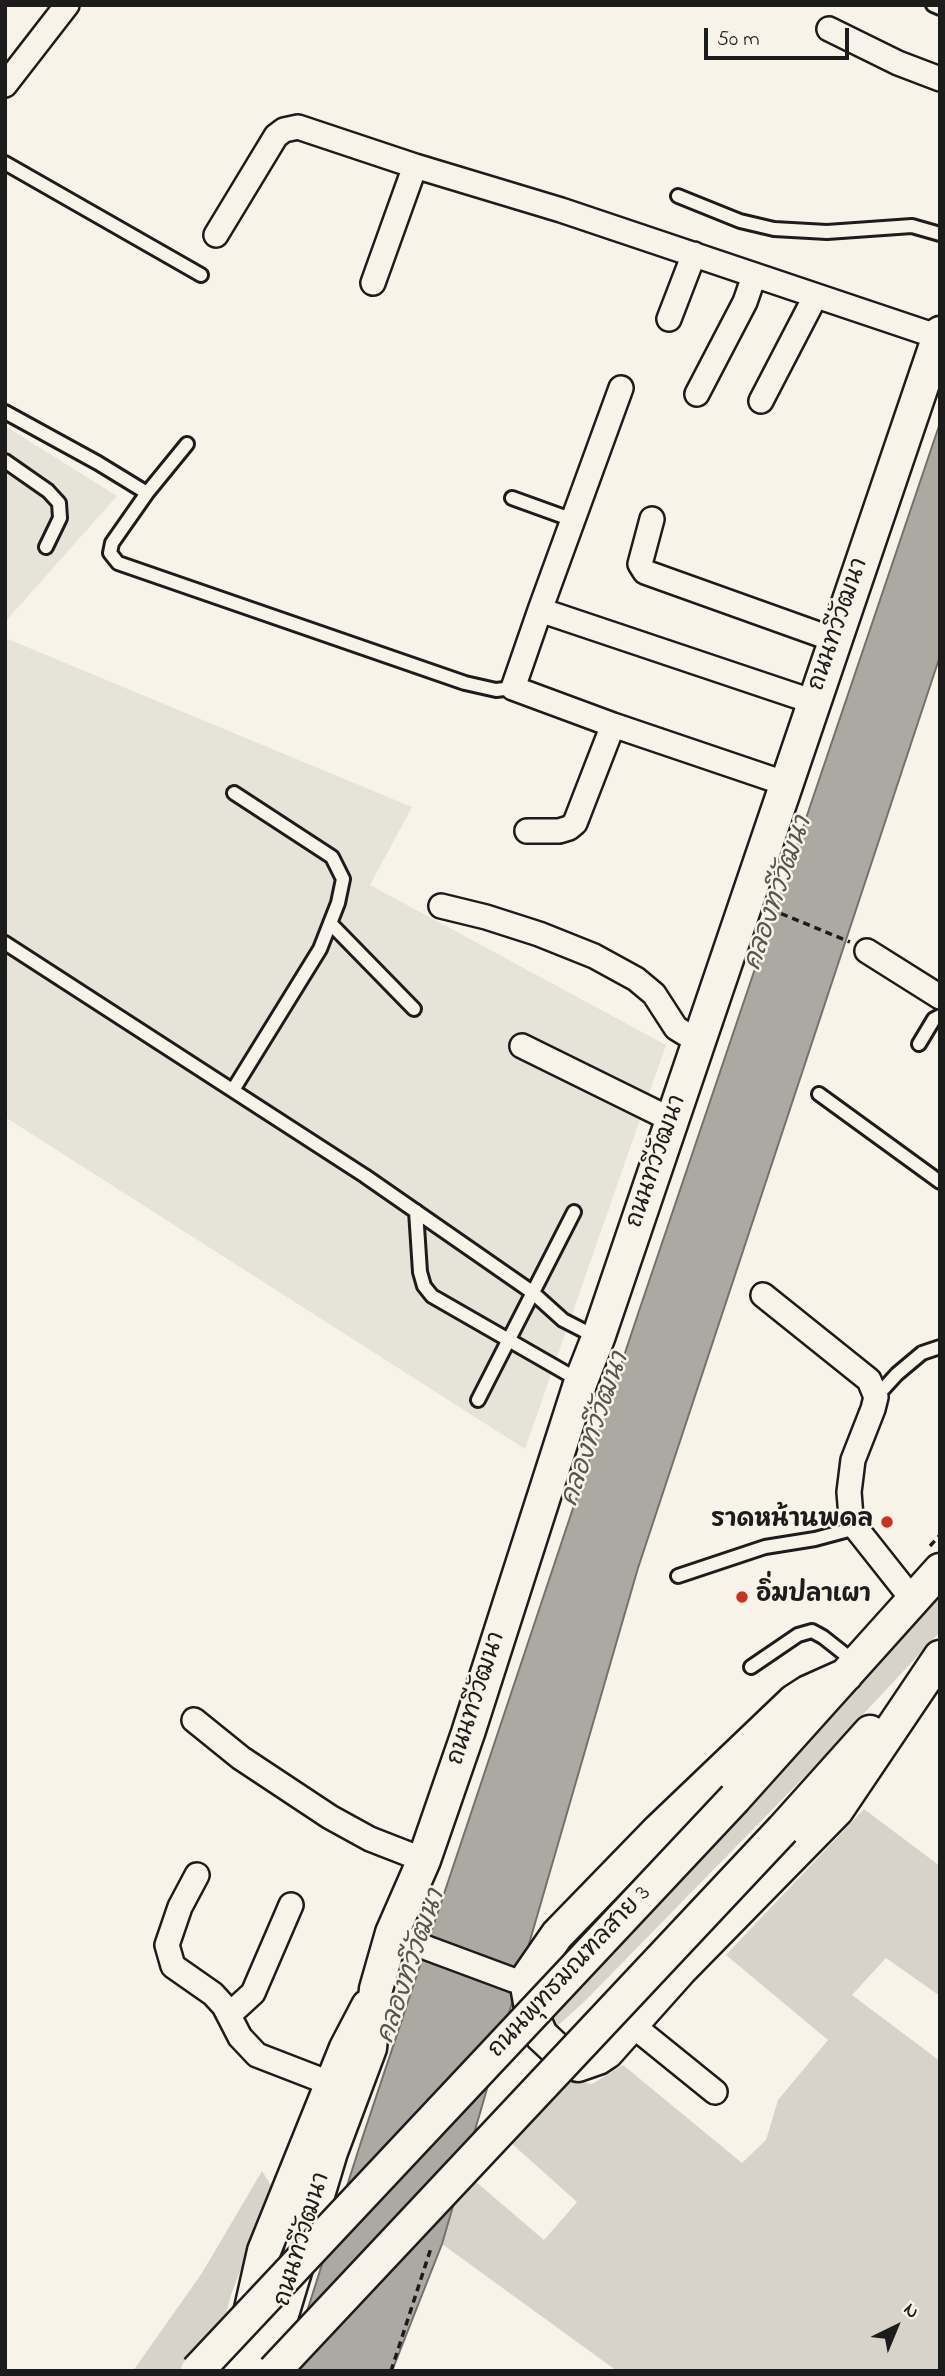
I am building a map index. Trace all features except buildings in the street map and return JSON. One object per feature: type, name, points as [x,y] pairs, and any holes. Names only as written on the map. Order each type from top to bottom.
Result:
[{"type":"main road","name":"ถนนทวีวัฒนา","points":[[265,2371],[331,2151],[370,2048],[376,1989],[392,1933],[424,1860],[468,1733],[581,1381],[598,1338],[939,335]]},
{"type":"main road","name":"ถนนพุทธมณฑลสาย 3","points":[[197,2371],[735,1798],[940,1570]]},
{"type":"main road","points":[[851,1669],[808,1692],[775,1719],[659,1830],[557,1935],[519,1980],[541,2035],[557,2050],[578,2065],[598,2058],[837,1810],[940,1657]]},
{"type":"main road","points":[[274,2371],[783,1829],[940,1657]]},
{"type":"main road","name":"ถนนทวีวัฒนา","points":[[237,2371],[264,2251],[346,2048],[376,1989]]},
{"type":"street","points":[[5,85],[66,5]]},
{"type":"street","points":[[829,29],[898,63],[940,79]]},
{"type":"street","points":[[216,235],[276,136],[284,130],[298,127],[561,210],[939,335]]},
{"type":"street","points":[[373,283],[415,166]]},
{"type":"street","points":[[669,319],[694,254]]},
{"type":"street","points":[[697,394],[745,302],[754,276]]},
{"type":"street","points":[[761,401],[815,296]]},
{"type":"street","points":[[621,388],[513,688],[613,725],[787,783]]},
{"type":"street","points":[[652,519],[640,565],[645,572],[835,640]]},
{"type":"street","points":[[540,610],[814,702]]},
{"type":"street","points":[[527,831],[559,831],[575,823],[613,725]]},
{"type":"street","points":[[441,906],[539,934],[594,956],[636,979],[654,995],[676,1028],[699,1042]]},
{"type":"street","points":[[862,948],[940,996]]},
{"type":"street","points":[[522,1046],[672,1120]]},
{"type":"street","points":[[763,1295],[869,1380],[876,1397],[852,1460],[849,1492],[851,1517],[856,1528],[913,1600]]},
{"type":"street","points":[[194,1720],[241,1758],[330,1817],[370,1839],[424,1860]]},
{"type":"street","points":[[197,1875],[180,1907],[167,1945],[173,1966],[213,1994],[229,2015],[240,2037],[257,2055],[332,2084]]},
{"type":"street","points":[[229,2015],[253,1993],[291,1905]]},
{"type":"street","points":[[392,1933],[519,1980]]},
{"type":"street","points":[[631,2024],[715,2092]]},
{"type":"lane","points":[[933,5],[940,8]]},
{"type":"lane","points":[[5,163],[201,275]]},
{"type":"lane","points":[[678,196],[740,222],[774,229],[838,232],[912,226],[940,234]]},
{"type":"lane","points":[[5,412],[98,463],[147,494]]},
{"type":"lane","points":[[187,444],[112,543],[110,553],[118,563],[465,683],[496,690],[513,688]]},
{"type":"lane","points":[[5,461],[48,491],[59,503],[60,518],[46,547]]},
{"type":"lane","points":[[512,498],[573,520]]},
{"type":"lane","points":[[233,1090],[320,949],[338,903],[343,879],[332,857],[234,793]]},
{"type":"lane","points":[[330,923],[414,1009]]},
{"type":"lane","points":[[5,943],[416,1211],[532,1292],[563,1320],[598,1338]]},
{"type":"lane","points":[[919,1044],[934,1019],[940,1016]]},
{"type":"lane","points":[[819,1094],[940,1182]]},
{"type":"lane","points":[[416,1211],[420,1272],[424,1286],[432,1296],[581,1381]]},
{"type":"lane","points":[[478,1400],[574,1212]]},
{"type":"lane","points":[[876,1397],[897,1374],[922,1353],[940,1347]]},
{"type":"lane","points":[[678,1576],[765,1547],[815,1539],[856,1528]]},
{"type":"lane","points":[[751,1667],[798,1635],[812,1631],[823,1637],[851,1669]]},
{"type":"path","points":[[769,909],[862,948]]},
{"type":"path","points":[[391,2371],[431,2248]]},
{"type":"shaded area","points":[[940,423],[940,656],[638,1568],[442,2244],[392,2371],[288,2371],[361,2142],[640,1308]]},
{"type":"shaded area","points":[[5,426],[117,496],[5,622]]},
{"type":"shaded area","points":[[5,638],[412,807],[370,885],[666,1045],[525,1449],[5,1117]]},
{"type":"shaded area","points":[[940,1588],[940,1632],[812,1769],[584,2002],[554,2029],[543,2016]]},
{"type":"shaded area","points":[[864,1809],[940,1866],[940,1996],[886,1958],[852,1995],[940,2061],[940,2371],[617,2371],[442,2244],[458,2190],[475,2181],[544,2240],[577,2202],[491,2125],[539,2075],[592,2084],[623,2065],[742,2163],[766,2140],[778,2100],[828,2040],[726,1955]]},
{"type":"shaded area","points":[[262,2171],[272,2187],[231,2295],[211,2371],[133,2371],[202,2273]]},
{"type":"place","name":"ราดหน้านพดล","points":[[887,1522]]},
{"type":"place","name":"อิ่มปลาเผา","points":[[742,1597]]},
{"type":"water label","name":"คลองทวีวัฒนา","points":[[780,894]]},
{"type":"water label","name":"คลองทวีวัฒนา","points":[[597,1430]]},
{"type":"water label","name":"คลองทวีวัฒนา","points":[[413,1967]]}]
